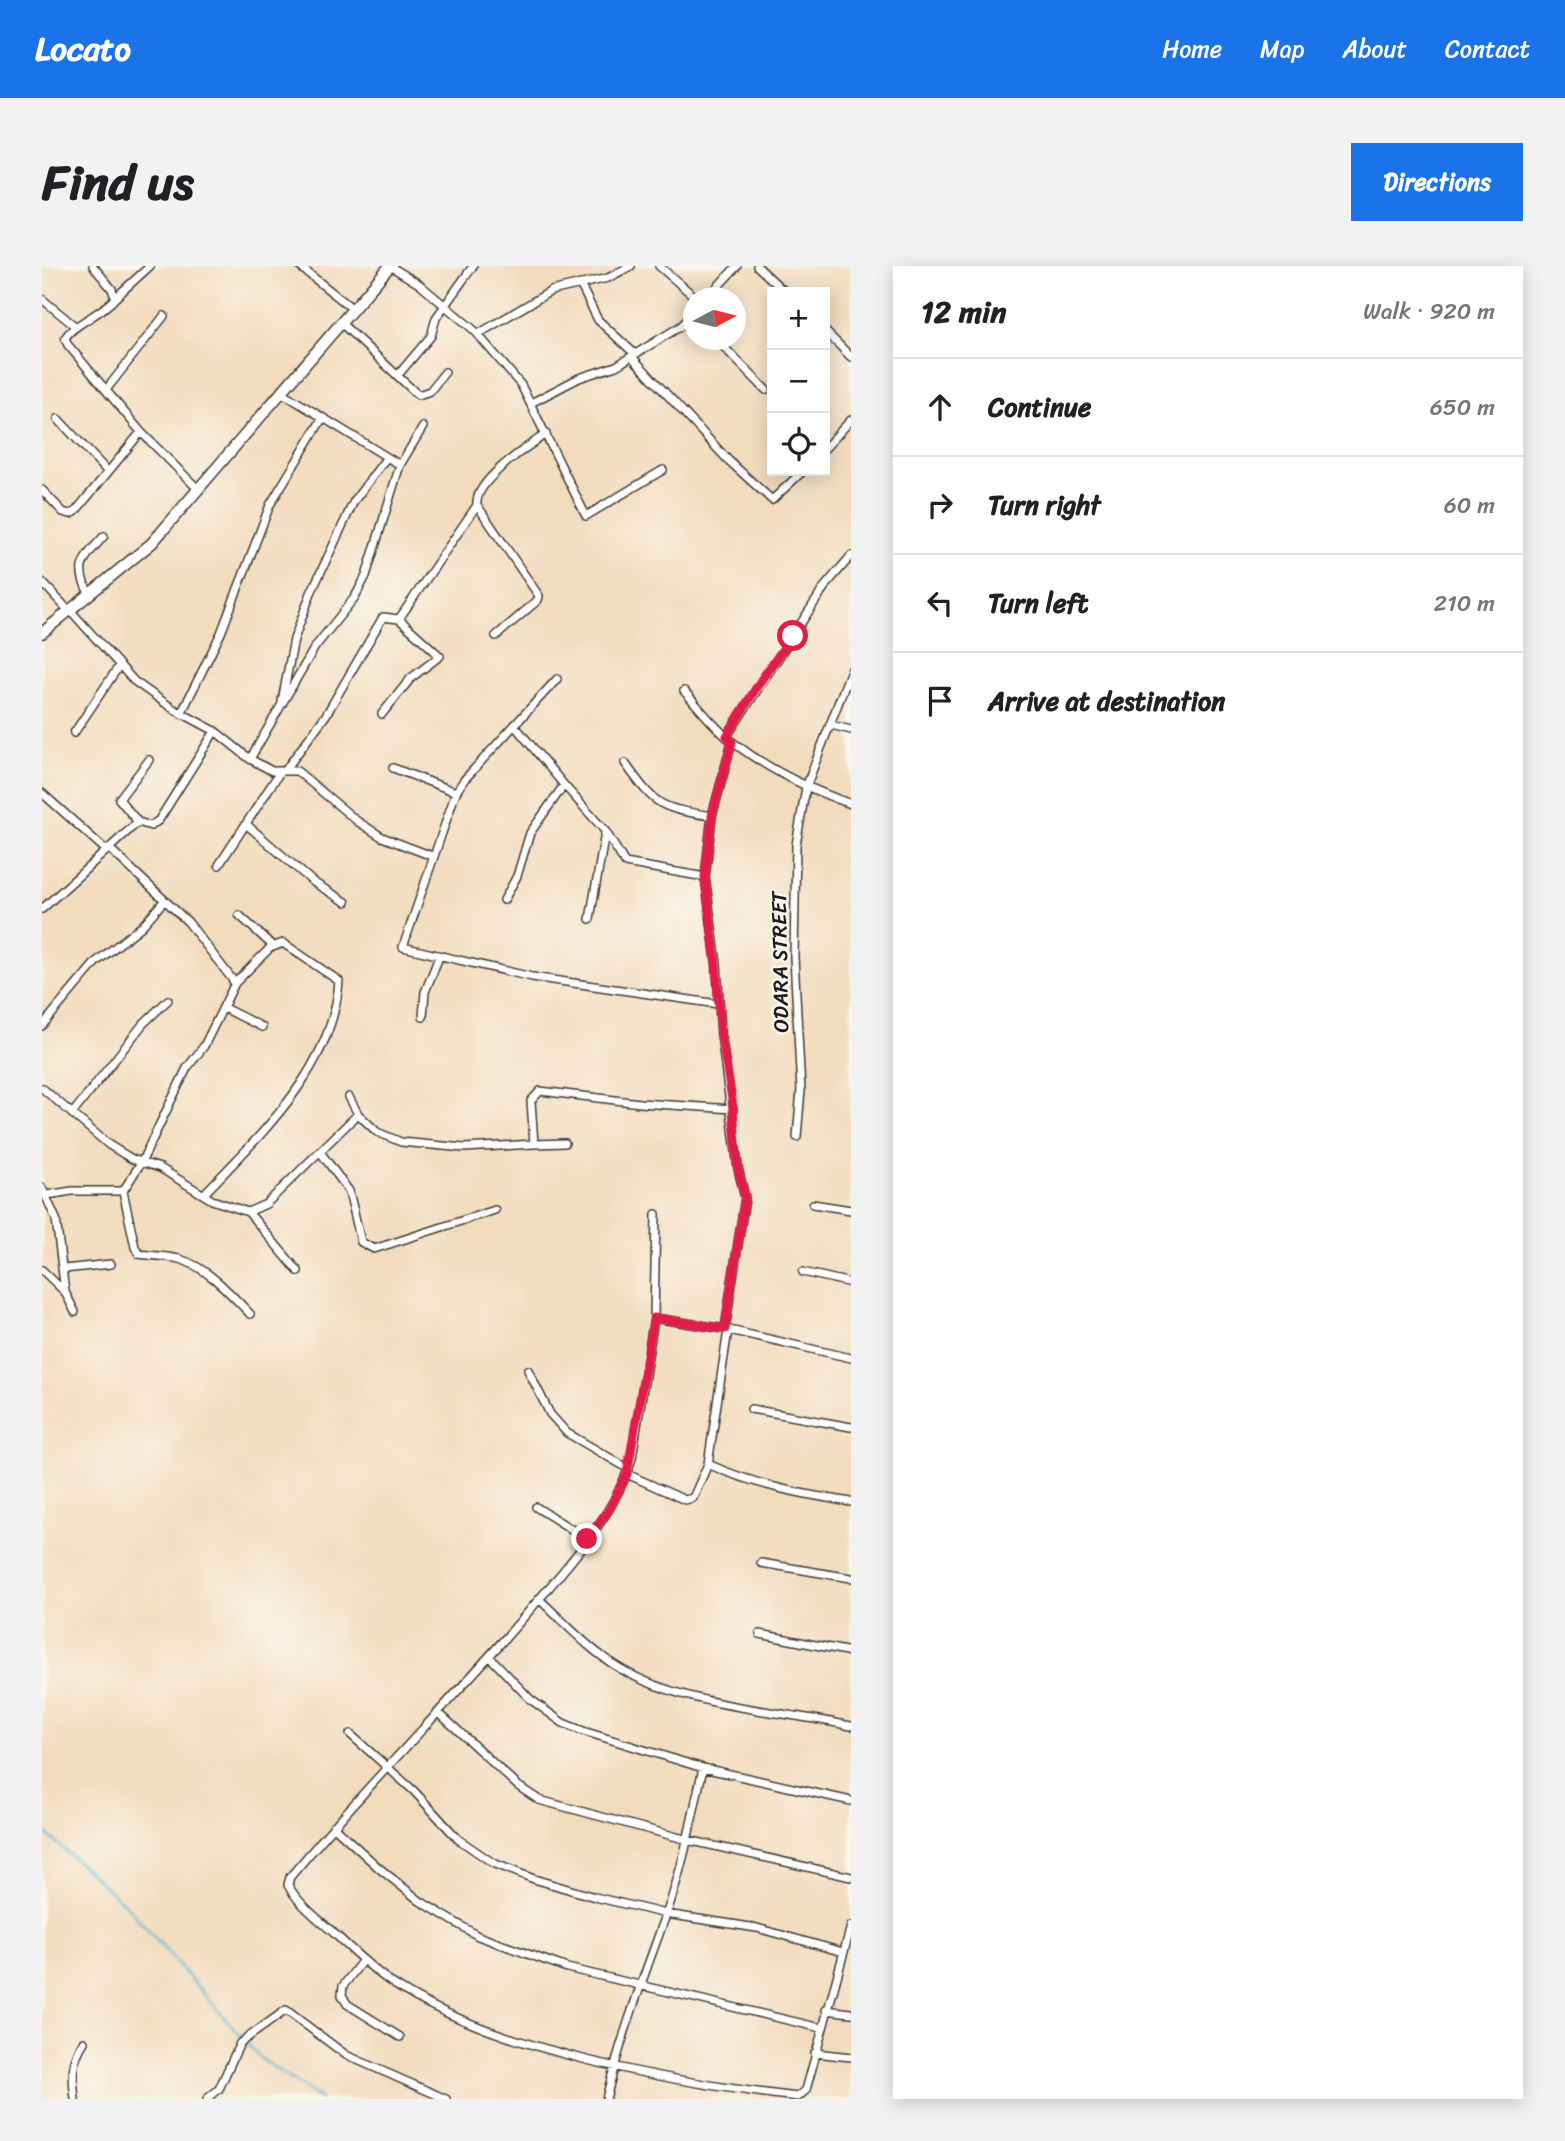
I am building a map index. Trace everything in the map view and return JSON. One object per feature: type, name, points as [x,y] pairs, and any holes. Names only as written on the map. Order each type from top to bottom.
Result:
[{"type":"street","points":[[93,266],[112,289],[115,298]]},
{"type":"street","points":[[150,266],[93,318],[76,327],[65,338],[141,432],[199,490]]},
{"type":"street","points":[[299,266],[353,309]]},
{"type":"street","points":[[42,633],[152,543],[390,266],[419,284],[478,334],[521,385],[573,495],[586,516],[663,470]]},
{"type":"street","points":[[398,375],[430,336],[436,318],[473,266]]},
{"type":"street","points":[[478,334],[551,291],[608,278],[631,266]]},
{"type":"street","points":[[659,266],[683,287]]},
{"type":"street","points":[[717,287],[737,266]]},
{"type":"street","points":[[757,266],[780,287]]},
{"type":"street","points":[[580,284],[598,320],[634,355],[728,460],[772,500],[798,476]]},
{"type":"street","points":[[43,301],[76,327]]},
{"type":"street","points":[[106,390],[164,316]]},
{"type":"street","points":[[341,323],[418,395],[423,396],[445,372]]},
{"type":"street","points":[[531,403],[579,378],[608,370],[683,324]]},
{"type":"street","points":[[830,336],[851,357]]},
{"type":"street","points":[[728,350],[766,390]]},
{"type":"street","points":[[281,392],[400,465]]},
{"type":"street","points":[[58,419],[107,471]]},
{"type":"street","points":[[181,714],[222,633],[270,505],[322,419]]},
{"type":"street","points":[[830,443],[851,420]]},
{"type":"street","points":[[250,759],[315,647],[360,587],[400,465],[423,428]]},
{"type":"street","points":[[42,490],[63,512],[75,512],[141,432]]},
{"type":"street","points":[[496,636],[538,600],[539,596],[477,505],[476,498],[488,479],[546,434]]},
{"type":"street","points":[[282,701],[294,639],[312,593],[354,501],[387,457]]},
{"type":"street","points":[[398,619],[477,505]]},
{"type":"street","points":[[90,595],[80,578],[80,567],[104,536]]},
{"type":"street","points":[[528,1370],[550,1414],[567,1433],[628,1472],[685,1500],[693,1498],[701,1486],[708,1464],[745,1198],[738,1168],[705,877],[712,816],[729,739],[825,585],[851,556]]},
{"type":"street","points":[[42,582],[134,681],[181,714],[215,731],[250,759],[283,771],[297,771],[382,837],[432,856]]},
{"type":"street","points":[[219,865],[283,771],[326,715],[383,617],[398,619],[440,656],[411,678],[382,714]]},
{"type":"street","points":[[74,733],[119,666]]},
{"type":"street","name":"ODARA STREET","points":[[797,1137],[801,1090],[793,913],[796,845],[806,787],[851,670]]},
{"type":"street","points":[[557,679],[456,792],[403,947],[439,957],[508,969],[532,977],[718,1004]]},
{"type":"street","points":[[684,691],[729,739],[806,787],[851,804]]},
{"type":"street","points":[[831,725],[851,730]]},
{"type":"street","points":[[515,726],[606,832],[625,863],[705,877]]},
{"type":"street","points":[[149,760],[119,799],[138,822],[151,826],[159,820],[215,731]]},
{"type":"street","points":[[625,763],[645,792],[659,804],[668,809],[712,816]]},
{"type":"street","points":[[393,768],[456,792]]},
{"type":"street","points":[[504,900],[517,876],[530,833],[564,785]]},
{"type":"street","points":[[42,793],[188,922],[235,984]]},
{"type":"street","points":[[42,909],[138,822]]},
{"type":"street","points":[[246,824],[313,881],[346,902]]},
{"type":"street","points":[[590,919],[606,832]]},
{"type":"street","points":[[42,894],[50,902]]},
{"type":"street","points":[[42,1027],[96,962],[142,926],[164,901]]},
{"type":"street","points":[[239,915],[273,946]]},
{"type":"street","points":[[204,1194],[289,1100],[319,1054],[339,981],[284,943],[273,946],[235,984],[204,1046],[187,1068],[142,1161],[123,1191],[135,1247],[139,1254],[180,1259],[197,1268],[229,1292],[250,1314]]},
{"type":"street","points":[[423,1017],[425,992],[439,957]]},
{"type":"street","points":[[72,1114],[143,1024],[168,1000]]},
{"type":"street","points":[[224,1008],[262,1027]]},
{"type":"street","points":[[42,1088],[109,1145],[132,1159],[142,1161],[212,1200],[248,1212],[298,1271]]},
{"type":"street","points":[[534,1144],[531,1101],[540,1091],[640,1103],[733,1109]]},
{"type":"street","points":[[349,1097],[358,1114],[377,1132],[401,1142],[464,1148],[565,1143]]},
{"type":"street","points":[[248,1212],[266,1204],[358,1114]]},
{"type":"street","points":[[321,1153],[349,1191],[361,1242],[374,1249],[495,1210]]},
{"type":"street","points":[[42,1188],[56,1219],[65,1292]]},
{"type":"street","points":[[47,1195],[72,1191],[123,1191]]},
{"type":"street","points":[[813,1204],[851,1210]]},
{"type":"street","points":[[656,1214],[654,1318],[628,1472],[609,1510],[490,1657],[386,1766],[290,1877],[288,1885],[363,1960],[394,1984],[477,2024],[537,2045],[614,2065],[798,2097],[806,2090],[850,1931]]},
{"type":"street","points":[[64,1269],[111,1264]]},
{"type":"street","points":[[42,1270],[65,1292],[75,1312]]},
{"type":"street","points":[[803,1272],[851,1283]]},
{"type":"street","points":[[654,1318],[727,1330],[851,1358]]},
{"type":"street","points":[[751,1409],[851,1427]]},
{"type":"street","points":[[708,1464],[739,1478],[789,1492],[851,1502]]},
{"type":"street","points":[[536,1507],[587,1539]]},
{"type":"street","points":[[761,1563],[851,1578]]},
{"type":"street","points":[[539,1599],[597,1652],[644,1681],[713,1700],[851,1726]]},
{"type":"street","points":[[760,1634],[851,1652]]},
{"type":"street","points":[[490,1657],[530,1699],[563,1723],[703,1768],[851,1801]]},
{"type":"street","points":[[439,1713],[518,1786],[539,1800],[688,1840],[851,1877]]},
{"type":"street","points":[[350,1734],[386,1766],[458,1839],[494,1863],[534,1879],[666,1914],[757,1928],[843,1952]]},
{"type":"street","points":[[606,2099],[638,1987],[666,1914],[688,1840],[703,1768]]},
{"type":"street","points":[[333,1826],[379,1868],[421,1900],[478,1936],[567,1968],[638,1987],[728,2004],[821,2028]]},
{"type":"street","points":[[363,1960],[343,1986],[342,1995],[347,2004],[400,2037]]},
{"type":"street","points":[[208,2099],[219,2089],[240,2043],[250,2033],[285,2010],[346,2055],[446,2099]]},
{"type":"street","points":[[826,2010],[851,2013]]},
{"type":"street","points":[[75,2099],[72,2074],[74,2059],[85,2042]]},
{"type":"street","points":[[815,2053],[851,2057]]},
{"type":"waterway","points":[[42,1830],[125,1904],[261,2059],[321,2099]]},
{"type":"route","points":[[587,1539],[609,1510],[626,1478],[632,1458],[654,1318],[725,1329],[745,1198],[738,1168],[732,1099],[721,1034],[716,964],[705,877],[712,816],[732,742],[727,736],[761,680],[793,636]]}]
